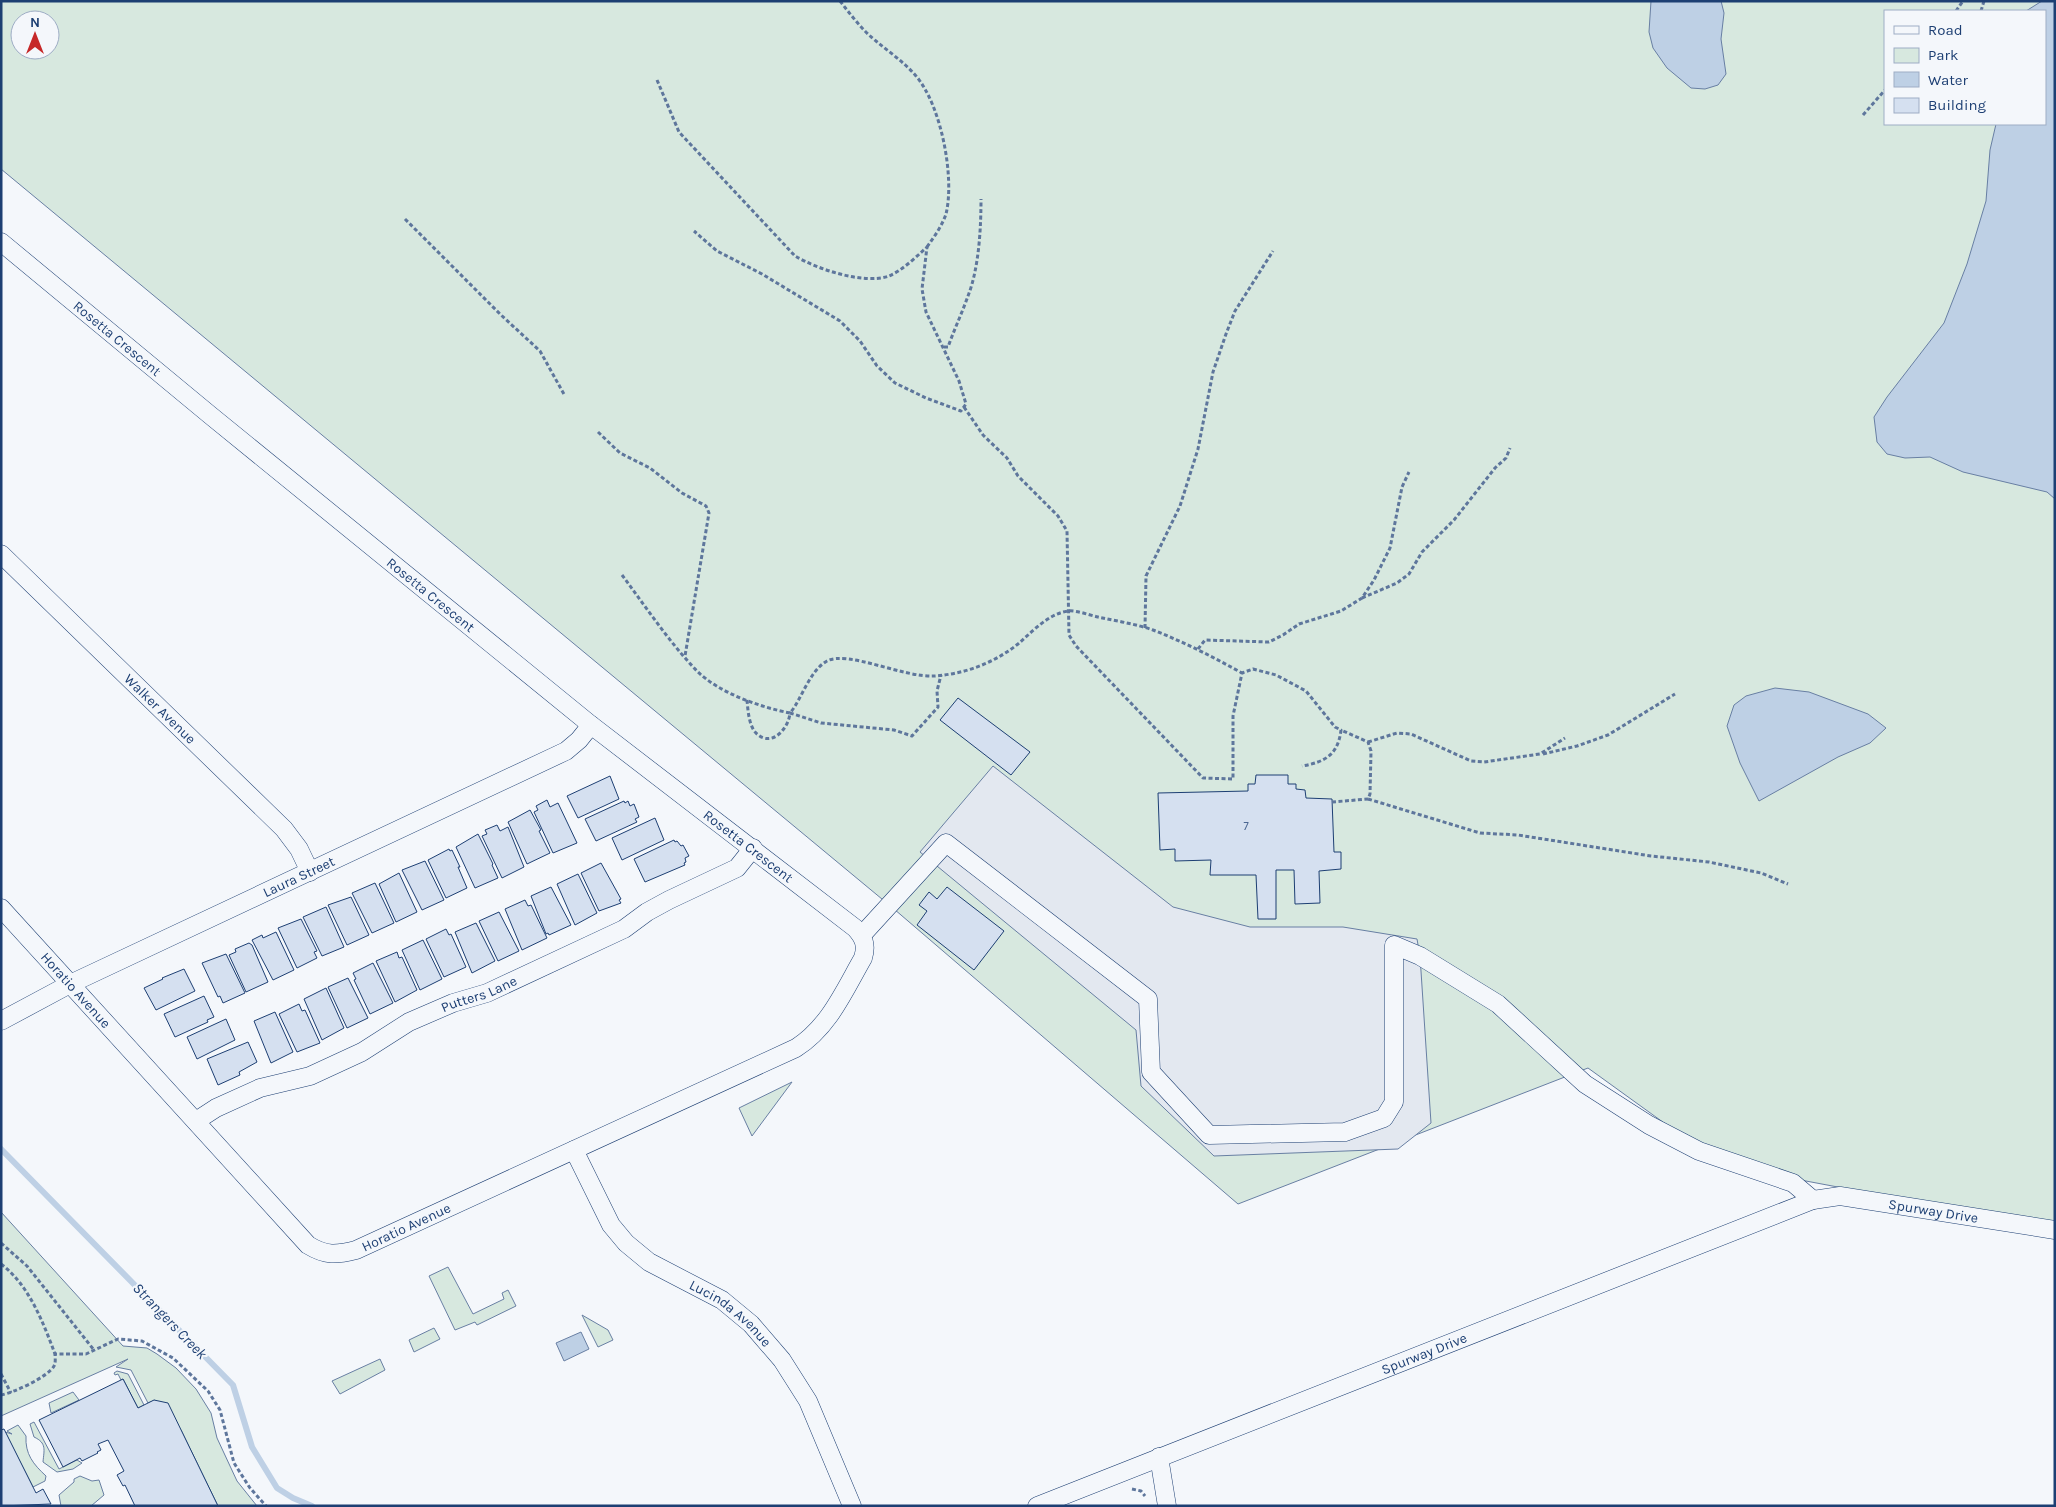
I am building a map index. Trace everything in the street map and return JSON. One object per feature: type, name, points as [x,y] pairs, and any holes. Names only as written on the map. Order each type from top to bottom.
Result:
[{"type":"street","name":"Rosetta Crescent","points":[[1,242],[591,725],[753,848],[855,928],[863,938]]},
{"type":"street","name":"Walker Avenue","points":[[1,554],[284,829],[299,849],[310,872]]},
{"type":"street","name":"Laura Street","points":[[1,1021],[70,984],[566,751],[579,740],[591,725]]},
{"type":"street","points":[[863,938],[946,843],[1148,999],[1151,1072],[1209,1136],[1345,1132],[1384,1118],[1394,1102],[1394,944],[1420,956],[1498,1004],[1585,1084],[1649,1125],[1699,1151],[1793,1183],[1813,1200]]},
{"type":"street","name":"Putters Lane","points":[[196,1122],[216,1108],[260,1088],[310,1076],[362,1052],[409,1022],[453,1003],[488,993],[624,929],[647,912],[669,900],[737,868],[753,848]]},
{"type":"street","name":"Horatio Avenue","points":[[1,908],[308,1244],[322,1252],[339,1254],[356,1250],[796,1048],[810,1039],[830,1015],[859,965],[866,948],[863,938]]},
{"type":"street","name":"Lucinda Avenue","points":[[574,1150],[611,1225],[626,1242],[649,1262],[722,1300],[751,1324],[782,1360],[808,1401],[852,1506]]},
{"type":"street","name":"Spurway Drive","points":[[1037,1506],[1813,1200],[1840,1196],[2055,1230]]},
{"type":"street","points":[[1159,1457],[1167,1506]]},
{"type":"path","points":[[657,80],[679,132],[795,256],[811,266],[834,272],[868,278],[889,276],[912,261],[927,247],[935,236],[945,215],[949,196],[949,176],[945,146],[931,100],[917,77],[892,52],[869,34],[840,1]]},
{"type":"path","points":[[1863,115],[1884,91]]},
{"type":"path","points":[[944,348],[948,347],[968,295],[981,221],[981,199]]},
{"type":"path","points":[[406,219],[500,315],[540,351],[565,396]]},
{"type":"path","points":[[694,231],[717,251],[762,274],[840,320],[860,341],[877,366],[895,383],[926,398],[961,411],[966,404],[959,381],[926,312],[922,289],[927,247]]},
{"type":"path","points":[[1145,628],[1146,576],[1180,506],[1198,449],[1213,372],[1235,310],[1273,251]]},
{"type":"path","points":[[964,407],[983,435],[1007,458],[1018,476],[1058,516],[1067,531],[1069,634],[1076,646],[1203,778],[1233,779],[1233,716],[1242,673]]},
{"type":"path","points":[[598,432],[620,453],[650,468],[682,493],[706,506],[709,514],[685,656]]},
{"type":"path","points":[[1198,649],[1205,640],[1269,642],[1299,624],[1341,611],[1362,598],[1397,583],[1409,574],[1422,552],[1454,520],[1495,468],[1506,458],[1510,448]]},
{"type":"path","points":[[1362,598],[1374,580],[1390,548],[1402,488],[1408,472]]},
{"type":"path","points":[[622,575],[698,672],[731,694],[775,710],[821,723],[894,730],[912,736],[938,707],[937,691],[941,675]]},
{"type":"path","points":[[746,700],[750,722],[756,734],[764,738],[774,737],[785,730],[789,722],[790,713],[807,684],[826,662],[836,658],[847,657],[903,672],[932,676],[962,672],[991,662],[1017,644],[1042,622],[1069,611],[1145,628],[1198,649],[1242,673],[1253,669],[1276,675],[1306,691],[1335,727],[1368,742],[1397,733],[1411,734],[1471,761],[1484,762],[1540,754],[1577,746],[1608,735],[1675,694]]},
{"type":"path","points":[[1302,766],[1320,763],[1334,752],[1340,739],[1341,730]]},
{"type":"path","points":[[1540,754],[1565,738]]},
{"type":"path","points":[[1368,742],[1371,751],[1370,794],[1368,799]]},
{"type":"path","points":[[1332,802],[1368,799],[1480,833],[1518,835],[1651,856],[1709,862],[1761,873],[1788,884]]},
{"type":"path","points":[[1,1243],[27,1266],[94,1350]]},
{"type":"path","points":[[1,1264],[11,1271],[25,1288],[55,1354],[55,1363],[49,1372],[11,1393],[1,1395]]},
{"type":"path","points":[[55,1354],[86,1354],[118,1339],[142,1341],[173,1358],[208,1391],[220,1410],[234,1463],[250,1488],[266,1506]]},
{"type":"path","points":[[1,1374],[11,1393]]},
{"type":"green space","points":[[1,1],[2055,1],[2055,1228],[1790,1178],[1696,1146],[1588,1068],[1238,1204],[894,909],[1,169]]},
{"type":"green space","points":[[792,1082],[752,1136],[739,1108]]},
{"type":"green space","points":[[1,1212],[123,1346],[147,1348],[176,1368],[196,1389],[211,1413],[217,1438],[237,1481],[257,1506],[218,1506],[181,1430],[155,1400],[148,1403],[131,1370],[116,1367],[128,1359],[1,1416]]},
{"type":"green space","points":[[448,1267],[473,1314],[504,1299],[502,1293],[508,1290],[516,1306],[477,1325],[475,1322],[455,1330],[429,1276]]},
{"type":"green space","points":[[582,1315],[608,1330],[613,1340],[598,1347]]},
{"type":"green space","points":[[434,1328],[440,1339],[414,1352],[409,1340]]},
{"type":"green space","points":[[380,1359],[385,1370],[340,1394],[332,1381]]},
{"type":"green space","points":[[117,1371],[128,1374],[144,1405],[138,1408],[123,1379],[121,1380],[118,1374],[115,1375],[114,1373]]},
{"type":"green space","points":[[73,1392],[79,1400],[51,1413],[49,1403]]},
{"type":"green space","points":[[34,1422],[59,1469],[77,1460],[82,1463],[73,1469],[57,1472],[43,1462],[43,1444],[34,1437],[30,1424]]},
{"type":"green space","points":[[18,1425],[26,1436],[28,1453],[37,1467],[46,1476],[45,1481],[33,1487],[5,1432],[12,1434],[7,1431]]},
{"type":"green space","points":[[80,1476],[92,1481],[99,1480],[104,1495],[91,1506],[61,1506],[59,1495],[74,1482],[74,1479]]},
{"type":"shaded area","points":[[993,766],[1173,907],[1250,927],[1343,927],[1417,939],[1420,956],[1431,1123],[1398,1149],[1214,1156],[1141,1086],[1136,1030],[920,852]]},
{"type":"water","points":[[1651,1],[1721,1],[1724,13],[1721,39],[1726,74],[1718,85],[1705,89],[1691,88],[1667,68],[1653,48],[1649,32]]},
{"type":"water","points":[[2042,1],[2055,1],[2055,499],[2047,492],[1963,472],[1930,457],[1905,458],[1887,454],[1877,442],[1874,417],[1887,397],[1944,323],[1967,264],[1986,201],[1990,150],[1996,125],[2046,125],[2046,10],[2028,10]]},
{"type":"water","points":[[1775,688],[1809,692],[1868,714],[1886,728],[1870,743],[1838,757],[1759,801],[1740,763],[1727,726],[1734,705],[1746,696]]},
{"type":"water","points":[[581,1332],[589,1349],[564,1361],[556,1343]]},
{"type":"building","points":[[958,698],[1030,752],[1011,775],[940,720]]},
{"type":"building","points":[[1256,775],[1288,775],[1288,784],[1296,784],[1296,789],[1305,790],[1306,798],[1332,799],[1334,852],[1341,852],[1341,869],[1319,871],[1320,903],[1295,904],[1294,870],[1276,870],[1276,919],[1258,919],[1256,875],[1210,875],[1211,860],[1175,861],[1175,849],[1160,850],[1158,793],[1248,791],[1248,784],[1255,784]]},
{"type":"building","points":[[610,776],[619,799],[578,818],[567,796]]},
{"type":"building","points":[[547,800],[550,807],[558,803],[577,843],[553,853],[534,812],[538,810],[536,806]]},
{"type":"building","points":[[624,801],[625,803],[628,801],[630,806],[634,804],[639,817],[635,819],[637,822],[596,841],[585,819]]},
{"type":"building","points":[[530,810],[541,830],[539,831],[550,853],[527,864],[508,822]]},
{"type":"building","points":[[655,818],[664,840],[622,860],[612,838]]},
{"type":"building","points":[[497,825],[500,831],[508,827],[524,867],[502,878],[482,836],[487,834],[485,830]]},
{"type":"building","points":[[478,834],[498,878],[475,888],[456,847]]},
{"type":"building","points":[[674,840],[681,846],[683,845],[689,856],[685,858],[685,865],[645,882],[634,859]]},
{"type":"building","points":[[449,849],[450,851],[452,850],[460,867],[458,867],[467,888],[446,898],[428,860]]},
{"type":"building","points":[[425,861],[444,900],[422,910],[402,870]]},
{"type":"building","points":[[601,863],[621,899],[619,900],[621,903],[599,911],[581,873]]},
{"type":"building","points":[[399,873],[417,912],[396,922],[379,884]]},
{"type":"building","points":[[578,874],[597,913],[575,925],[557,884]]},
{"type":"building","points":[[375,883],[394,923],[372,933],[352,893]]},
{"type":"building","points":[[551,887],[571,925],[549,935],[548,933],[546,934],[531,896]]},
{"type":"building","points":[[947,887],[1004,931],[974,970],[917,925],[927,911],[919,905],[929,892],[937,899]]},
{"type":"building","points":[[351,897],[369,935],[347,945],[328,905]]},
{"type":"building","points":[[525,900],[528,906],[531,905],[547,938],[522,950],[505,909]]},
{"type":"building","points":[[326,907],[344,947],[322,956],[303,917]]},
{"type":"building","points":[[499,912],[519,951],[498,961],[479,921]]},
{"type":"building","points":[[301,919],[317,951],[314,952],[317,958],[297,968],[278,928]]},
{"type":"building","points":[[476,923],[495,961],[472,973],[455,932]]},
{"type":"building","points":[[446,929],[449,935],[451,934],[466,967],[444,977],[426,939]]},
{"type":"building","points":[[276,932],[294,970],[273,980],[252,940],[262,935],[263,938]]},
{"type":"building","points":[[423,940],[442,979],[420,990],[402,950]]},
{"type":"building","points":[[249,943],[252,945],[268,982],[246,992],[229,955],[236,952],[235,949]]},
{"type":"building","points":[[397,952],[399,958],[402,957],[417,990],[395,1002],[376,961]]},
{"type":"building","points":[[226,954],[245,993],[223,1003],[220,996],[218,997],[202,963]]},
{"type":"building","points":[[373,963],[393,1003],[370,1014],[354,980],[356,979],[353,973]]},
{"type":"building","points":[[184,969],[195,991],[156,1010],[144,988]]},
{"type":"building","points":[[348,978],[368,1018],[347,1028],[328,987]]},
{"type":"building","points":[[326,988],[344,1028],[322,1040],[304,999]]},
{"type":"building","points":[[204,996],[214,1017],[207,1020],[208,1022],[175,1037],[164,1014]]},
{"type":"building","points":[[299,1004],[302,1011],[305,1010],[320,1043],[297,1052],[279,1014]]},
{"type":"building","points":[[275,1012],[293,1052],[271,1063],[254,1021]]},
{"type":"building","points":[[226,1019],[235,1040],[197,1059],[187,1037]]},
{"type":"building","points":[[248,1042],[257,1062],[239,1072],[240,1075],[218,1085],[207,1059]]},
{"type":"building","points":[[123,1379],[138,1408],[154,1400],[168,1403],[218,1506],[135,1506],[125,1485],[123,1486],[117,1475],[124,1471],[108,1440],[98,1444],[101,1450],[98,1453],[82,1461],[80,1458],[63,1467],[39,1420]]},
{"type":"building","points":[[4,1429],[36,1493],[43,1489],[51,1504],[1,1506],[1,1430]]},
{"type":"waterway","name":"Strangers Creek","points":[[1,1149],[233,1385],[252,1447],[277,1488],[293,1498],[312,1506]]}]
